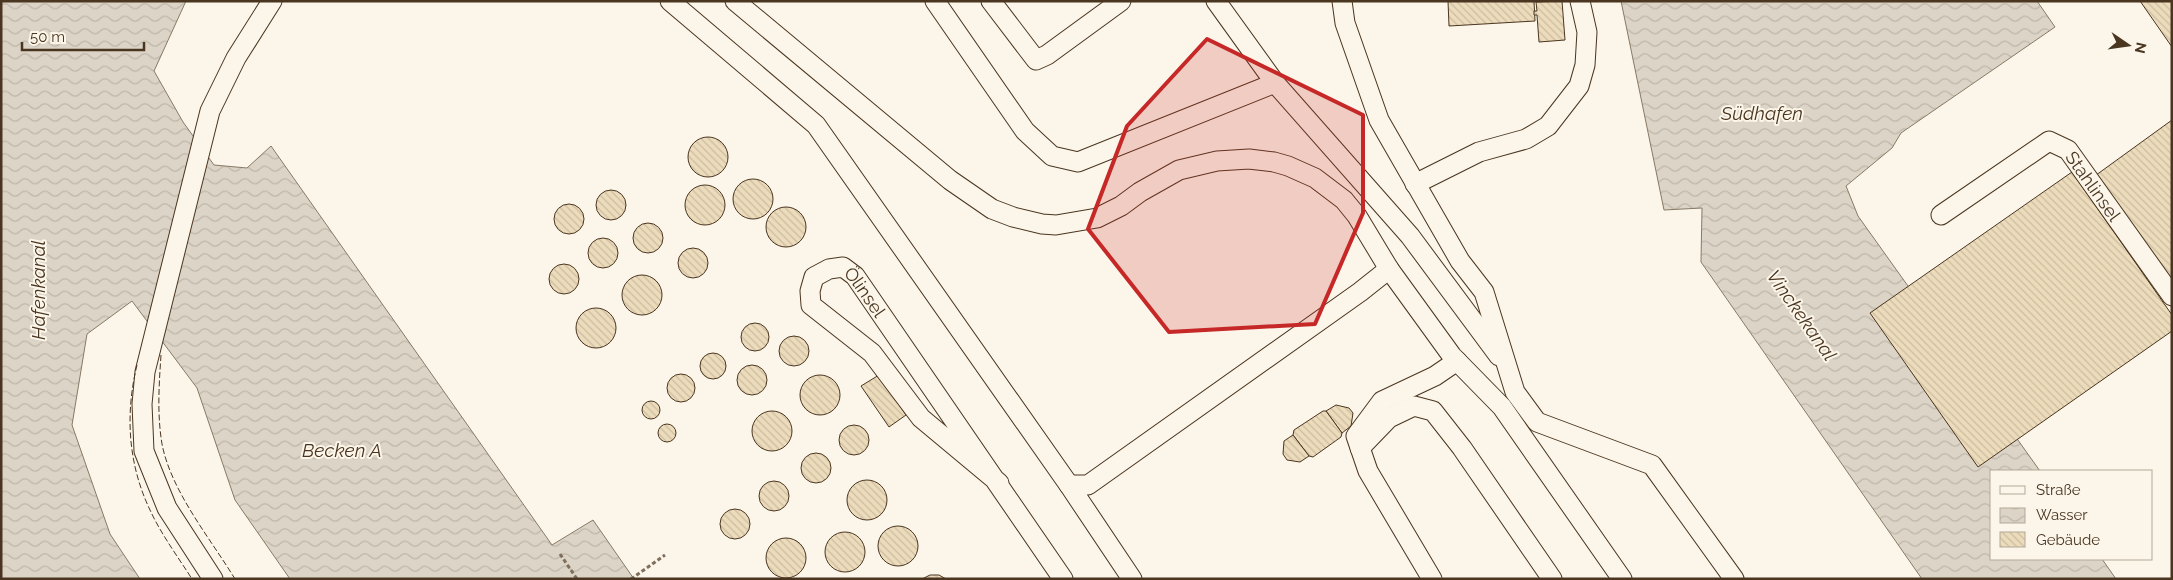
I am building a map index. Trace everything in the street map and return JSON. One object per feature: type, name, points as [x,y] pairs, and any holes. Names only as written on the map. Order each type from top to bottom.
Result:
[{"type":"street","points":[[213,579],[167,508],[144,451],[142,404],[145,372],[210,110],[236,58],[272,1]]},
{"type":"street","points":[[670,1],[816,125],[1069,485],[1132,579]]},
{"type":"street","points":[[735,1],[950,180],[992,209],[1042,224],[1070,224],[1097,218],[1110,212],[1179,170],[1217,161],[1260,160],[1300,171],[1315,178],[1344,200],[1357,216],[1389,269],[1457,361],[1502,407],[1622,579]]},
{"type":"street","points":[[935,1],[1025,131],[1052,156],[1078,162],[1275,83]]},
{"type":"street","points":[[991,1],[1036,60],[1047,55],[1120,1]]},
{"type":"street","points":[[1216,1],[1275,83],[1410,236],[1508,369]]},
{"type":"street","points":[[1342,1],[1345,23],[1379,120],[1460,261],[1484,292],[1515,392],[1537,422],[1652,465],[1734,579]]},
{"type":"street","points":[[1415,184],[1479,152],[1526,139],[1548,126],[1579,86],[1585,65],[1587,32],[1580,1]]},
{"type":"street","name":"Stahlinsel","points":[[1941,216],[2049,141],[2068,150],[2172,296]]},
{"type":"street","name":"Ölinsel","points":[[999,483],[921,418],[872,353],[812,305],[810,291],[814,277],[829,269],[844,267],[855,276],[999,483],[1063,579]]},
{"type":"street","points":[[1069,485],[1088,485],[1360,292],[1389,269]]},
{"type":"street","points":[[1432,579],[1368,471],[1356,436],[1382,401],[1434,376],[1457,361]]},
{"type":"street","points":[[1360,448],[1389,418],[1414,406],[1433,411],[1462,448],[1552,579]]},
{"type":"path","points":[[560,554],[577,579]]},
{"type":"path","points":[[631,579],[665,555]]},
{"type":"highlighted area","points":[[1207,39],[1363,115],[1363,213],[1315,324],[1169,332],[1088,229],[1127,126]]},
{"type":"water","points":[[1,1],[186,1],[154,71],[183,122],[214,165],[247,168],[271,146],[552,545],[593,520],[634,579],[290,579],[235,500],[197,388],[132,301],[87,334],[72,425],[110,534],[140,579],[1,579]]},
{"type":"water","name":"Südhafen","points":[[1621,1],[2037,1],[2055,27],[1901,133],[1892,148],[1846,186],[1858,216],[2039,470],[1990,470],[1990,560],[2103,560],[2116,579],[1922,579],[1701,262],[1702,208],[1664,210]]},
{"type":"building","points":[[1448,1],[1534,1],[1535,21],[1449,26]]},
{"type":"building","points":[[1562,1],[1565,40],[1539,42],[1537,15],[1534,15],[1534,11],[1537,11],[1536,2]]},
{"type":"building","points":[[2140,1],[2172,1],[2172,47]]},
{"type":"building","points":[[2172,120],[2172,291],[2092,178]]},
{"type":"building","points":[[704,137],[712,137],[719,140],[725,146],[728,157],[725,168],[719,174],[712,177],[704,177],[697,174],[691,168],[688,161],[688,153],[691,146],[697,140]]},
{"type":"building","points":[[2072,172],[2172,315],[2172,331],[1978,467],[1870,313]]},
{"type":"building","points":[[749,179],[757,179],[764,182],[770,188],[773,199],[770,210],[764,216],[757,219],[749,219],[742,216],[736,210],[733,203],[733,195],[736,188],[742,182]]},
{"type":"building","points":[[701,185],[709,185],[716,188],[722,194],[725,205],[722,216],[716,222],[709,225],[701,225],[694,222],[688,216],[685,209],[685,201],[688,194],[694,188]]},
{"type":"building","points":[[611,190],[622,194],[626,205],[622,216],[611,220],[600,216],[596,205],[600,194]]},
{"type":"building","points":[[569,204],[580,208],[584,219],[580,230],[569,234],[558,230],[554,219],[558,208]]},
{"type":"building","points":[[782,207],[790,207],[797,210],[803,216],[806,227],[803,238],[797,244],[790,247],[782,247],[775,244],[769,238],[766,231],[766,223],[769,216],[775,210]]},
{"type":"building","points":[[648,223],[659,227],[663,238],[659,249],[648,253],[637,249],[633,238],[637,227]]},
{"type":"building","points":[[603,238],[614,242],[618,253],[614,264],[603,268],[592,264],[588,253],[592,242]]},
{"type":"building","points":[[693,248],[704,252],[708,263],[704,274],[693,278],[682,274],[678,263],[682,252]]},
{"type":"building","points":[[564,264],[575,268],[579,279],[575,290],[564,294],[553,290],[549,279],[553,268]]},
{"type":"building","points":[[638,275],[646,275],[653,278],[659,284],[662,295],[659,306],[653,312],[646,315],[638,315],[631,312],[625,306],[622,299],[622,291],[625,284],[631,278]]},
{"type":"building","points":[[592,308],[600,308],[607,311],[613,317],[616,328],[613,339],[607,345],[600,348],[592,348],[585,345],[579,339],[576,332],[576,324],[579,317],[585,311]]},
{"type":"building","points":[[755,323],[765,327],[769,337],[765,347],[755,351],[745,347],[741,337],[745,327]]},
{"type":"building","points":[[794,336],[805,340],[809,351],[805,362],[794,366],[783,362],[779,351],[783,340]]},
{"type":"building","points":[[713,353],[722,357],[726,366],[722,375],[713,379],[704,375],[700,366],[704,357]]},
{"type":"building","points":[[752,365],[763,369],[767,380],[763,391],[752,395],[741,391],[737,380],[741,369]]},
{"type":"building","points":[[681,374],[691,378],[695,388],[691,398],[681,402],[671,398],[667,388],[671,378]]},
{"type":"building","points":[[816,375],[824,375],[831,378],[837,384],[840,395],[837,406],[831,412],[824,415],[816,415],[809,412],[803,406],[800,399],[800,391],[803,384],[809,378]]},
{"type":"building","points":[[879,375],[906,415],[889,427],[861,386]]},
{"type":"building","points":[[647,401],[655,401],[660,406],[658,417],[647,419],[642,414],[642,406]]},
{"type":"building","points":[[1336,405],[1349,408],[1353,413],[1351,426],[1342,433],[1326,411]]},
{"type":"building","points":[[768,411],[776,411],[783,414],[789,420],[792,431],[789,442],[783,448],[776,451],[768,451],[761,448],[755,442],[752,435],[752,427],[755,420],[761,414]]},
{"type":"building","points":[[1323,411],[1326,411],[1342,433],[1341,437],[1313,457],[1309,456],[1293,435],[1294,430]]},
{"type":"building","points":[[663,424],[671,424],[676,429],[674,440],[663,442],[658,437],[658,429]]},
{"type":"building","points":[[854,425],[865,429],[869,440],[865,451],[854,455],[843,451],[839,440],[843,429]]},
{"type":"building","points":[[1293,435],[1309,456],[1300,462],[1287,460],[1283,454],[1284,441]]},
{"type":"building","points":[[816,453],[827,457],[831,468],[827,479],[816,483],[805,479],[801,468],[805,457]]},
{"type":"building","points":[[863,480],[871,480],[878,483],[884,489],[887,500],[884,511],[878,517],[871,520],[863,520],[856,517],[850,511],[847,504],[847,496],[850,489],[856,483]]},
{"type":"building","points":[[774,481],[785,485],[789,496],[785,507],[774,511],[763,507],[759,496],[763,485]]},
{"type":"building","points":[[735,509],[746,513],[750,524],[746,535],[735,539],[724,535],[720,524],[724,513]]},
{"type":"building","points":[[894,526],[902,526],[909,529],[915,535],[918,546],[915,557],[909,563],[902,566],[894,566],[887,563],[881,557],[878,550],[878,542],[881,535],[887,529]]},
{"type":"building","points":[[841,532],[849,532],[856,535],[862,541],[865,552],[862,563],[856,569],[849,572],[841,572],[834,569],[828,563],[825,556],[825,548],[828,541],[834,535]]},
{"type":"building","points":[[786,538],[797,541],[803,547],[806,558],[803,569],[797,575],[786,578],[775,575],[769,569],[766,558],[769,547],[775,541]]},
{"type":"building","points":[[930,575],[939,575],[946,579],[922,579]]},
{"type":"fence","points":[[161,355],[159,422],[167,462],[182,497],[235,579]]},
{"type":"fence","points":[[137,365],[133,383],[130,420],[133,457],[137,475],[154,519],[192,579]]},
{"type":"water label","name":"Hafenkanal","points":[[38,290]]},
{"type":"water label","name":"Vinckekanal","points":[[1802,315]]},
{"type":"water label","name":"Becken A","points":[[342,450]]}]
